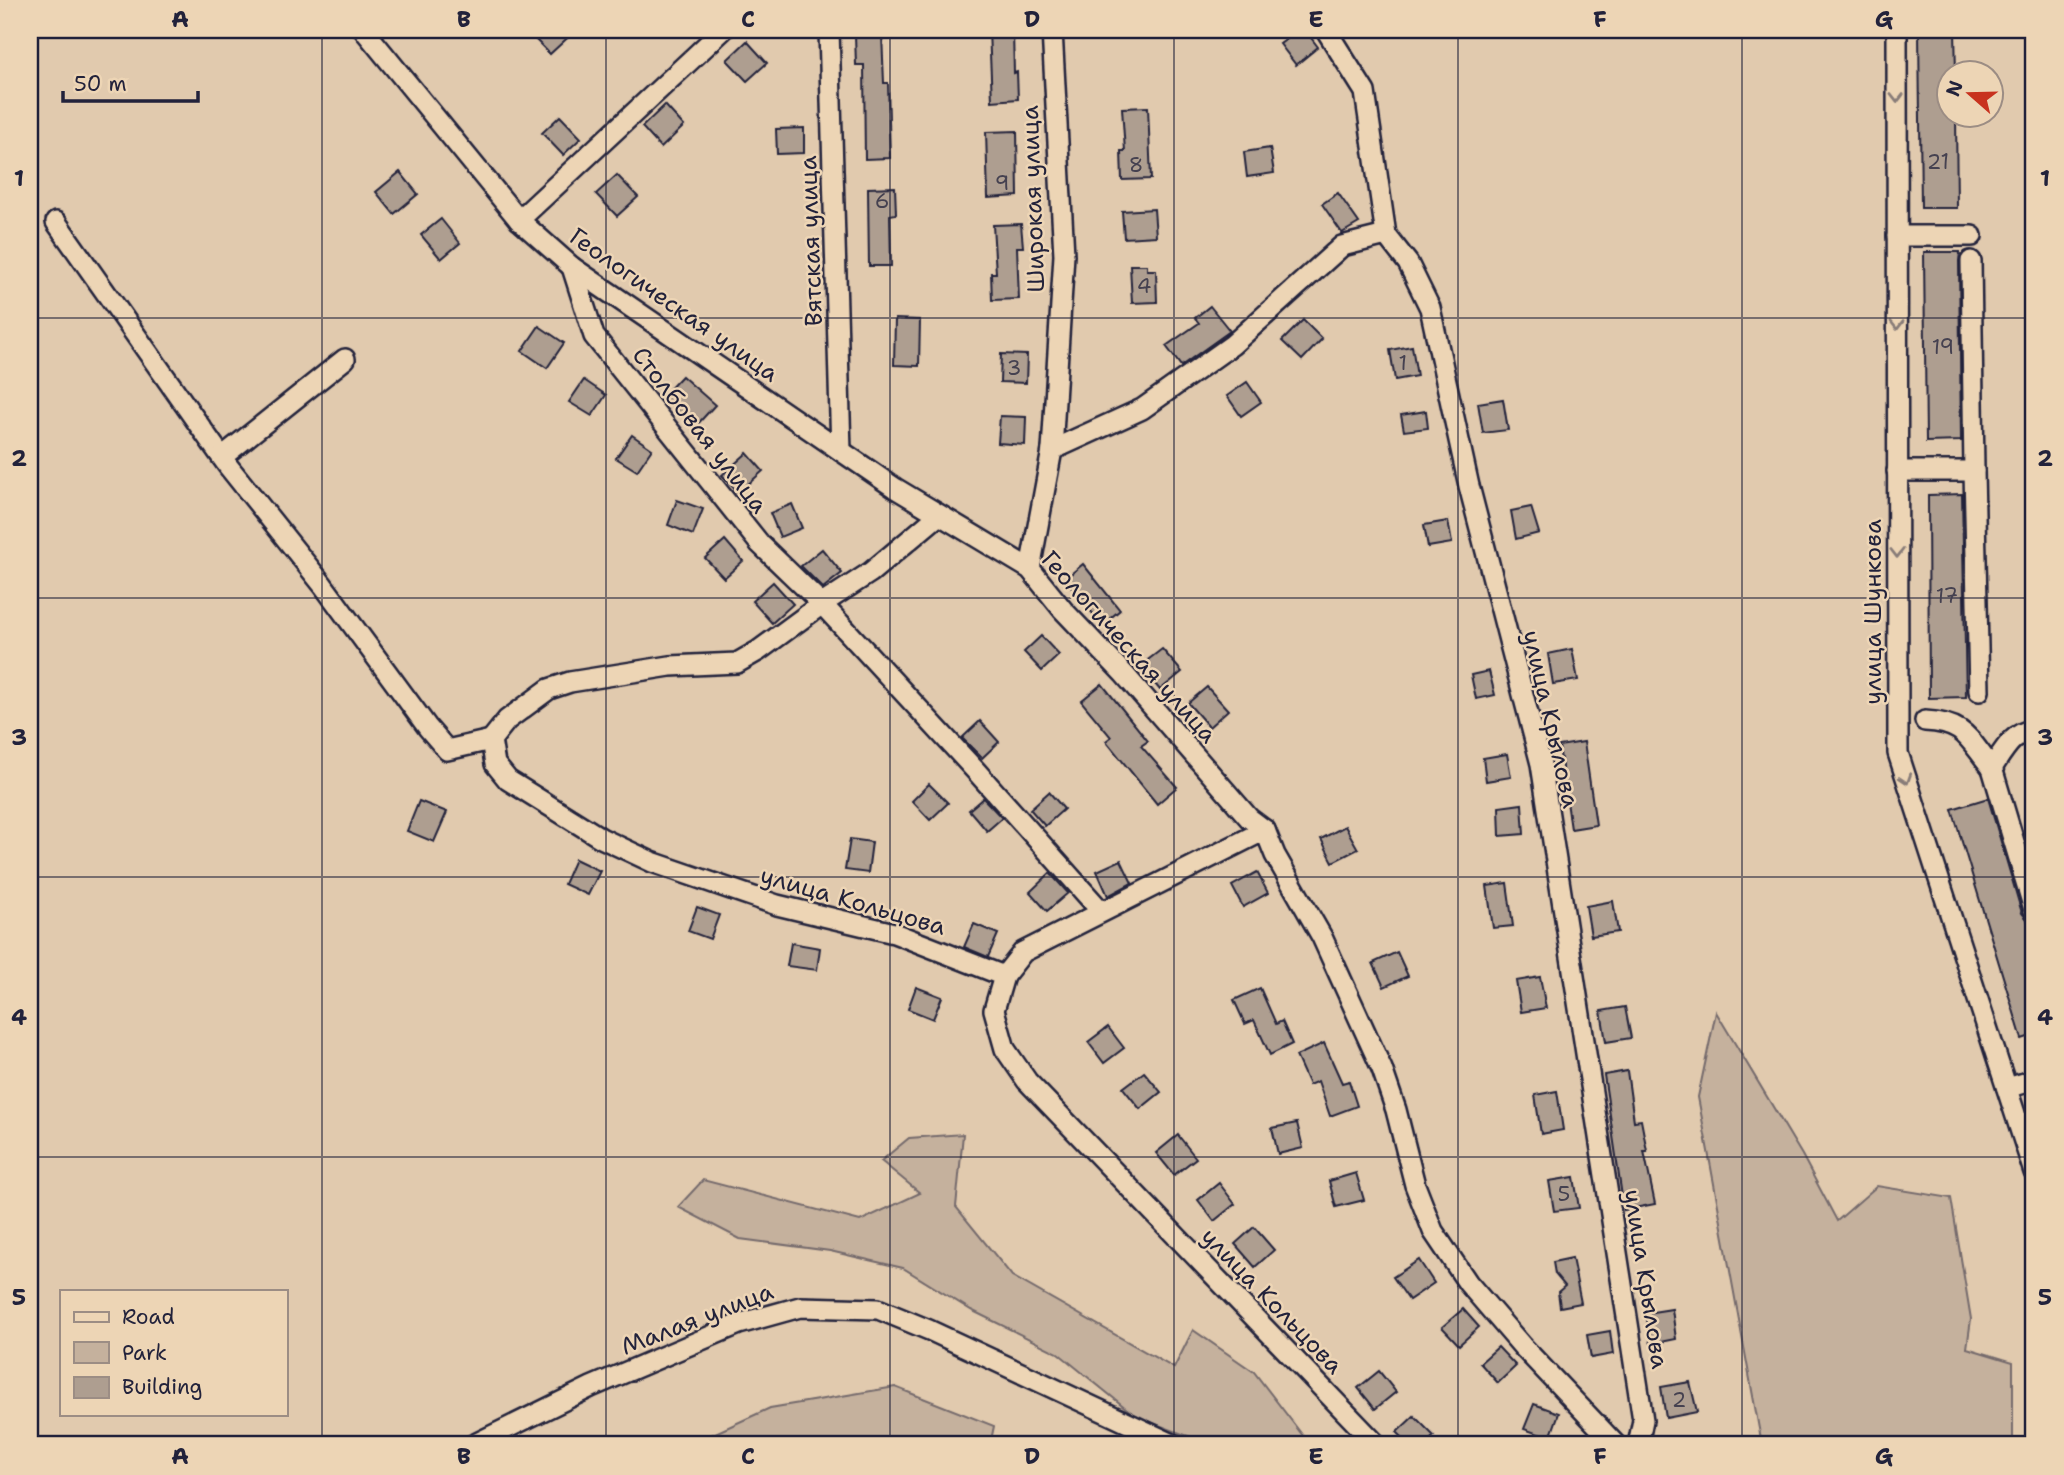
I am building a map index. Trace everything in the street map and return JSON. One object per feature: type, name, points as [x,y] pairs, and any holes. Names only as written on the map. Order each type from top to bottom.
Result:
[{"type":"street","name":"Геологическая улица","points":[[364,30],[519,220],[572,267],[841,451],[939,515],[1030,569],[1063,610],[1124,674],[1250,818],[1265,830],[1275,855],[1322,937],[1382,1069],[1396,1110],[1415,1185],[1433,1231],[1468,1283],[1523,1347],[1616,1445]]},
{"type":"street","points":[[519,220],[723,30]]},
{"type":"street","name":"Вятская улица","points":[[829,30],[841,451]]},
{"type":"street","name":"Широкая улица","points":[[1030,569],[1052,450],[1064,255],[1052,30]]},
{"type":"street","points":[[1052,450],[1142,409],[1232,345],[1342,246],[1385,235],[1365,92],[1326,30]]},
{"type":"street","name":"улица Шункова","points":[[1896,30],[1898,753],[2034,1172]]},
{"type":"street","points":[[56,222],[222,457],[323,585],[447,750],[491,740],[507,720],[550,689],[570,682],[670,666],[737,663],[871,572],[939,515]]},
{"type":"street","name":"улица Крылова","points":[[1385,235],[1408,263],[1430,308],[1469,486],[1541,765],[1643,1420],[1638,1445]]},
{"type":"street","points":[[1896,236],[1972,236]]},
{"type":"street","points":[[1971,261],[1979,691]]},
{"type":"street","name":"Столбовая улица","points":[[572,267],[594,336],[760,544],[821,604],[1101,911]]},
{"type":"street","points":[[222,457],[345,359]]},
{"type":"street","points":[[1897,471],[1974,471]]},
{"type":"street","points":[[1925,721],[1946,722],[1956,726],[1992,768],[2034,909]]},
{"type":"street","points":[[1992,768],[2012,739],[2024,730],[2034,729]]},
{"type":"street","name":"улица Кольцова","points":[[491,740],[495,764],[508,780],[601,838],[652,862],[777,905],[894,933],[1004,976],[994,1010],[1005,1049],[1027,1081],[1377,1445]]},
{"type":"street","points":[[1004,976],[1023,952],[1265,830]]},
{"type":"street","points":[[2007,1088],[2034,1080]]},
{"type":"street","name":"Малая улица","points":[[473,1445],[591,1387],[739,1324],[800,1307],[878,1309],[929,1330],[1175,1445]]},
{"type":"green space","points":[[1716,1012],[1802,1155],[1837,1221],[1877,1186],[1951,1198],[1971,1319],[1967,1348],[2013,1362],[2013,1445],[1762,1445],[1698,1097]]},
{"type":"green space","points":[[963,1134],[956,1207],[1012,1276],[1174,1368],[1193,1330],[1254,1372],[1310,1445],[1212,1445],[1137,1417],[1058,1353],[971,1310],[903,1268],[830,1251],[740,1239],[678,1207],[703,1180],[860,1221],[920,1193],[881,1161],[909,1138]]},
{"type":"green space","points":[[895,1387],[994,1426],[990,1445],[689,1445],[770,1408]]},
{"type":"building","points":[[526,30],[576,30],[550,54]]},
{"type":"building","points":[[989,30],[1013,32],[1018,99],[992,101]]},
{"type":"building","points":[[1299,30],[1305,30],[1318,47],[1296,65],[1280,44]]},
{"type":"building","points":[[1919,30],[1955,30],[1956,60],[1934,60],[1934,130],[1956,130],[1957,208],[1921,208]]},
{"type":"building","points":[[882,34],[884,83],[888,83],[890,158],[865,159],[864,65],[856,65],[855,35]]},
{"type":"building","points":[[747,41],[767,63],[747,81],[727,60]]},
{"type":"building","points":[[665,105],[684,126],[661,148],[642,127]]},
{"type":"building","points":[[1148,107],[1151,179],[1122,180],[1121,151],[1125,151],[1122,108]]},
{"type":"building","points":[[560,116],[581,138],[563,155],[542,133]]},
{"type":"building","points":[[804,128],[804,153],[777,154],[776,129]]},
{"type":"building","points":[[1017,131],[1018,196],[988,198],[986,132]]},
{"type":"building","points":[[1270,148],[1274,173],[1247,177],[1244,152]]},
{"type":"building","points":[[400,172],[418,194],[394,214],[376,192]]},
{"type":"building","points":[[617,175],[638,197],[617,216],[596,194]]},
{"type":"building","points":[[895,187],[896,214],[890,215],[891,266],[869,266],[868,188]]},
{"type":"building","points":[[1338,193],[1359,223],[1342,233],[1322,204]]},
{"type":"building","points":[[1154,209],[1156,236],[1124,238],[1122,211]]},
{"type":"building","points":[[441,219],[460,243],[441,259],[421,235]]},
{"type":"building","points":[[1021,224],[1023,247],[1017,247],[1019,299],[992,300],[991,273],[996,273],[993,225]]},
{"type":"building","points":[[1924,252],[1960,252],[1961,441],[1926,442]]},
{"type":"building","points":[[1130,265],[1147,265],[1147,270],[1156,270],[1157,302],[1132,303]]},
{"type":"building","points":[[1210,306],[1230,331],[1181,366],[1166,346],[1199,323],[1195,318]]},
{"type":"building","points":[[895,319],[920,320],[919,366],[894,365]]},
{"type":"building","points":[[1303,320],[1322,339],[1302,360],[1282,341]]},
{"type":"building","points":[[539,326],[564,343],[547,368],[522,351]]},
{"type":"building","points":[[1412,346],[1417,376],[1395,380],[1390,350]]},
{"type":"building","points":[[1001,354],[1027,355],[1026,383],[1000,382]]},
{"type":"building","points":[[682,376],[715,405],[695,427],[662,397]]},
{"type":"building","points":[[584,380],[606,395],[592,416],[569,402]]},
{"type":"building","points":[[1247,382],[1261,402],[1241,416],[1227,396]]},
{"type":"building","points":[[1503,399],[1508,430],[1483,433],[1478,403]]},
{"type":"building","points":[[1426,411],[1428,428],[1404,431],[1401,415]]},
{"type":"building","points":[[1000,416],[1026,417],[1025,445],[998,443]]},
{"type":"building","points":[[632,435],[652,449],[637,471],[616,458]]},
{"type":"building","points":[[747,453],[763,471],[738,493],[722,475]]},
{"type":"building","points":[[1962,494],[1966,697],[1929,698],[1928,495]]},
{"type":"building","points":[[677,500],[703,509],[693,535],[668,525]]},
{"type":"building","points":[[792,504],[802,528],[780,537],[770,513]]},
{"type":"building","points":[[1531,507],[1539,533],[1516,539],[1511,511]]},
{"type":"building","points":[[1448,521],[1452,543],[1428,547],[1424,525]]},
{"type":"building","points":[[725,540],[743,561],[724,578],[705,558]]},
{"type":"building","points":[[822,549],[842,573],[823,588],[801,566]]},
{"type":"building","points":[[1083,564],[1120,610],[1102,625],[1065,579]]},
{"type":"building","points":[[773,582],[793,604],[772,623],[752,601]]},
{"type":"building","points":[[1041,636],[1059,655],[1042,671],[1024,652]]},
{"type":"building","points":[[1162,649],[1182,672],[1160,690],[1140,666]]},
{"type":"building","points":[[1572,649],[1578,680],[1553,684],[1548,654]]},
{"type":"building","points":[[1489,671],[1495,695],[1476,699],[1471,675]]},
{"type":"building","points":[[1102,684],[1148,741],[1141,746],[1177,787],[1157,804],[1106,741],[1111,737],[1081,701]]},
{"type":"building","points":[[1207,687],[1228,710],[1209,727],[1188,703]]},
{"type":"building","points":[[980,721],[999,742],[982,758],[962,738]]},
{"type":"building","points":[[1584,742],[1596,825],[1571,829],[1559,746]]},
{"type":"building","points":[[1507,754],[1511,777],[1486,781],[1483,758]]},
{"type":"building","points":[[929,784],[948,803],[930,820],[912,801]]},
{"type":"building","points":[[1049,792],[1064,809],[1045,826],[1030,809]]},
{"type":"building","points":[[983,798],[1002,818],[987,831],[969,810]]},
{"type":"building","points":[[1988,798],[2022,913],[2027,919],[2034,943],[2034,1035],[2022,1039],[1952,809]]},
{"type":"building","points":[[419,801],[447,812],[434,842],[407,831]]},
{"type":"building","points":[[1522,804],[1524,834],[1500,836],[1499,807]]},
{"type":"building","points":[[1345,826],[1358,849],[1333,862],[1321,839]]},
{"type":"building","points":[[850,839],[872,842],[868,873],[845,870]]},
{"type":"building","points":[[575,859],[600,871],[588,895],[564,884]]},
{"type":"building","points":[[1121,860],[1132,883],[1108,896],[1097,871]]},
{"type":"building","points":[[1257,872],[1268,893],[1243,907],[1232,886]]},
{"type":"building","points":[[1050,873],[1068,893],[1047,911],[1030,892]]},
{"type":"building","points":[[1507,883],[1513,926],[1493,928],[1487,886]]},
{"type":"building","points":[[1613,901],[1618,932],[1591,936],[1586,906]]},
{"type":"building","points":[[697,907],[719,915],[710,939],[688,931]]},
{"type":"building","points":[[974,924],[998,934],[988,957],[964,947]]},
{"type":"building","points":[[791,943],[820,948],[817,970],[787,966]]},
{"type":"building","points":[[1397,952],[1408,976],[1384,987],[1373,963]]},
{"type":"building","points":[[1540,977],[1546,1008],[1521,1012],[1516,981]]},
{"type":"building","points":[[916,987],[942,997],[933,1019],[908,1009]]},
{"type":"building","points":[[1260,988],[1276,1024],[1282,1021],[1292,1044],[1270,1055],[1254,1020],[1245,1024],[1234,1000]]},
{"type":"building","points":[[1625,1007],[1631,1038],[1606,1042],[1601,1011]]},
{"type":"building","points":[[1108,1027],[1124,1048],[1104,1063],[1088,1042]]},
{"type":"building","points":[[1324,1043],[1342,1083],[1349,1081],[1357,1106],[1330,1116],[1318,1081],[1309,1085],[1296,1056]]},
{"type":"building","points":[[1627,1071],[1634,1121],[1641,1120],[1647,1151],[1644,1151],[1655,1204],[1624,1210],[1604,1075]]},
{"type":"building","points":[[1144,1072],[1161,1092],[1140,1109],[1123,1088]]},
{"type":"building","points":[[1557,1091],[1563,1130],[1541,1134],[1535,1095]]},
{"type":"building","points":[[1297,1123],[1303,1148],[1278,1154],[1272,1128]]},
{"type":"building","points":[[1178,1135],[1196,1158],[1174,1175],[1156,1153]]},
{"type":"building","points":[[1356,1173],[1364,1200],[1336,1207],[1329,1181]]},
{"type":"building","points":[[1574,1177],[1579,1208],[1554,1211],[1549,1181]]},
{"type":"building","points":[[1219,1183],[1235,1204],[1214,1221],[1198,1200]]},
{"type":"building","points":[[1254,1227],[1274,1250],[1255,1267],[1235,1244]]},
{"type":"building","points":[[1572,1258],[1581,1303],[1560,1307],[1558,1292],[1565,1286],[1555,1274],[1553,1262]]},
{"type":"building","points":[[1419,1260],[1434,1283],[1409,1300],[1393,1277]]},
{"type":"building","points":[[1463,1309],[1479,1327],[1459,1345],[1442,1327]]},
{"type":"building","points":[[1672,1309],[1676,1339],[1651,1344],[1646,1313]]},
{"type":"building","points":[[1610,1331],[1613,1354],[1591,1358],[1587,1335]]},
{"type":"building","points":[[1498,1347],[1516,1366],[1498,1383],[1480,1363]]},
{"type":"building","points":[[1379,1371],[1396,1392],[1375,1409],[1358,1388]]},
{"type":"building","points":[[1690,1382],[1697,1412],[1666,1418],[1661,1387]]},
{"type":"building","points":[[1534,1404],[1559,1413],[1550,1438],[1524,1429]]},
{"type":"building","points":[[1414,1416],[1434,1436],[1425,1445],[1410,1445],[1397,1432]]}]
